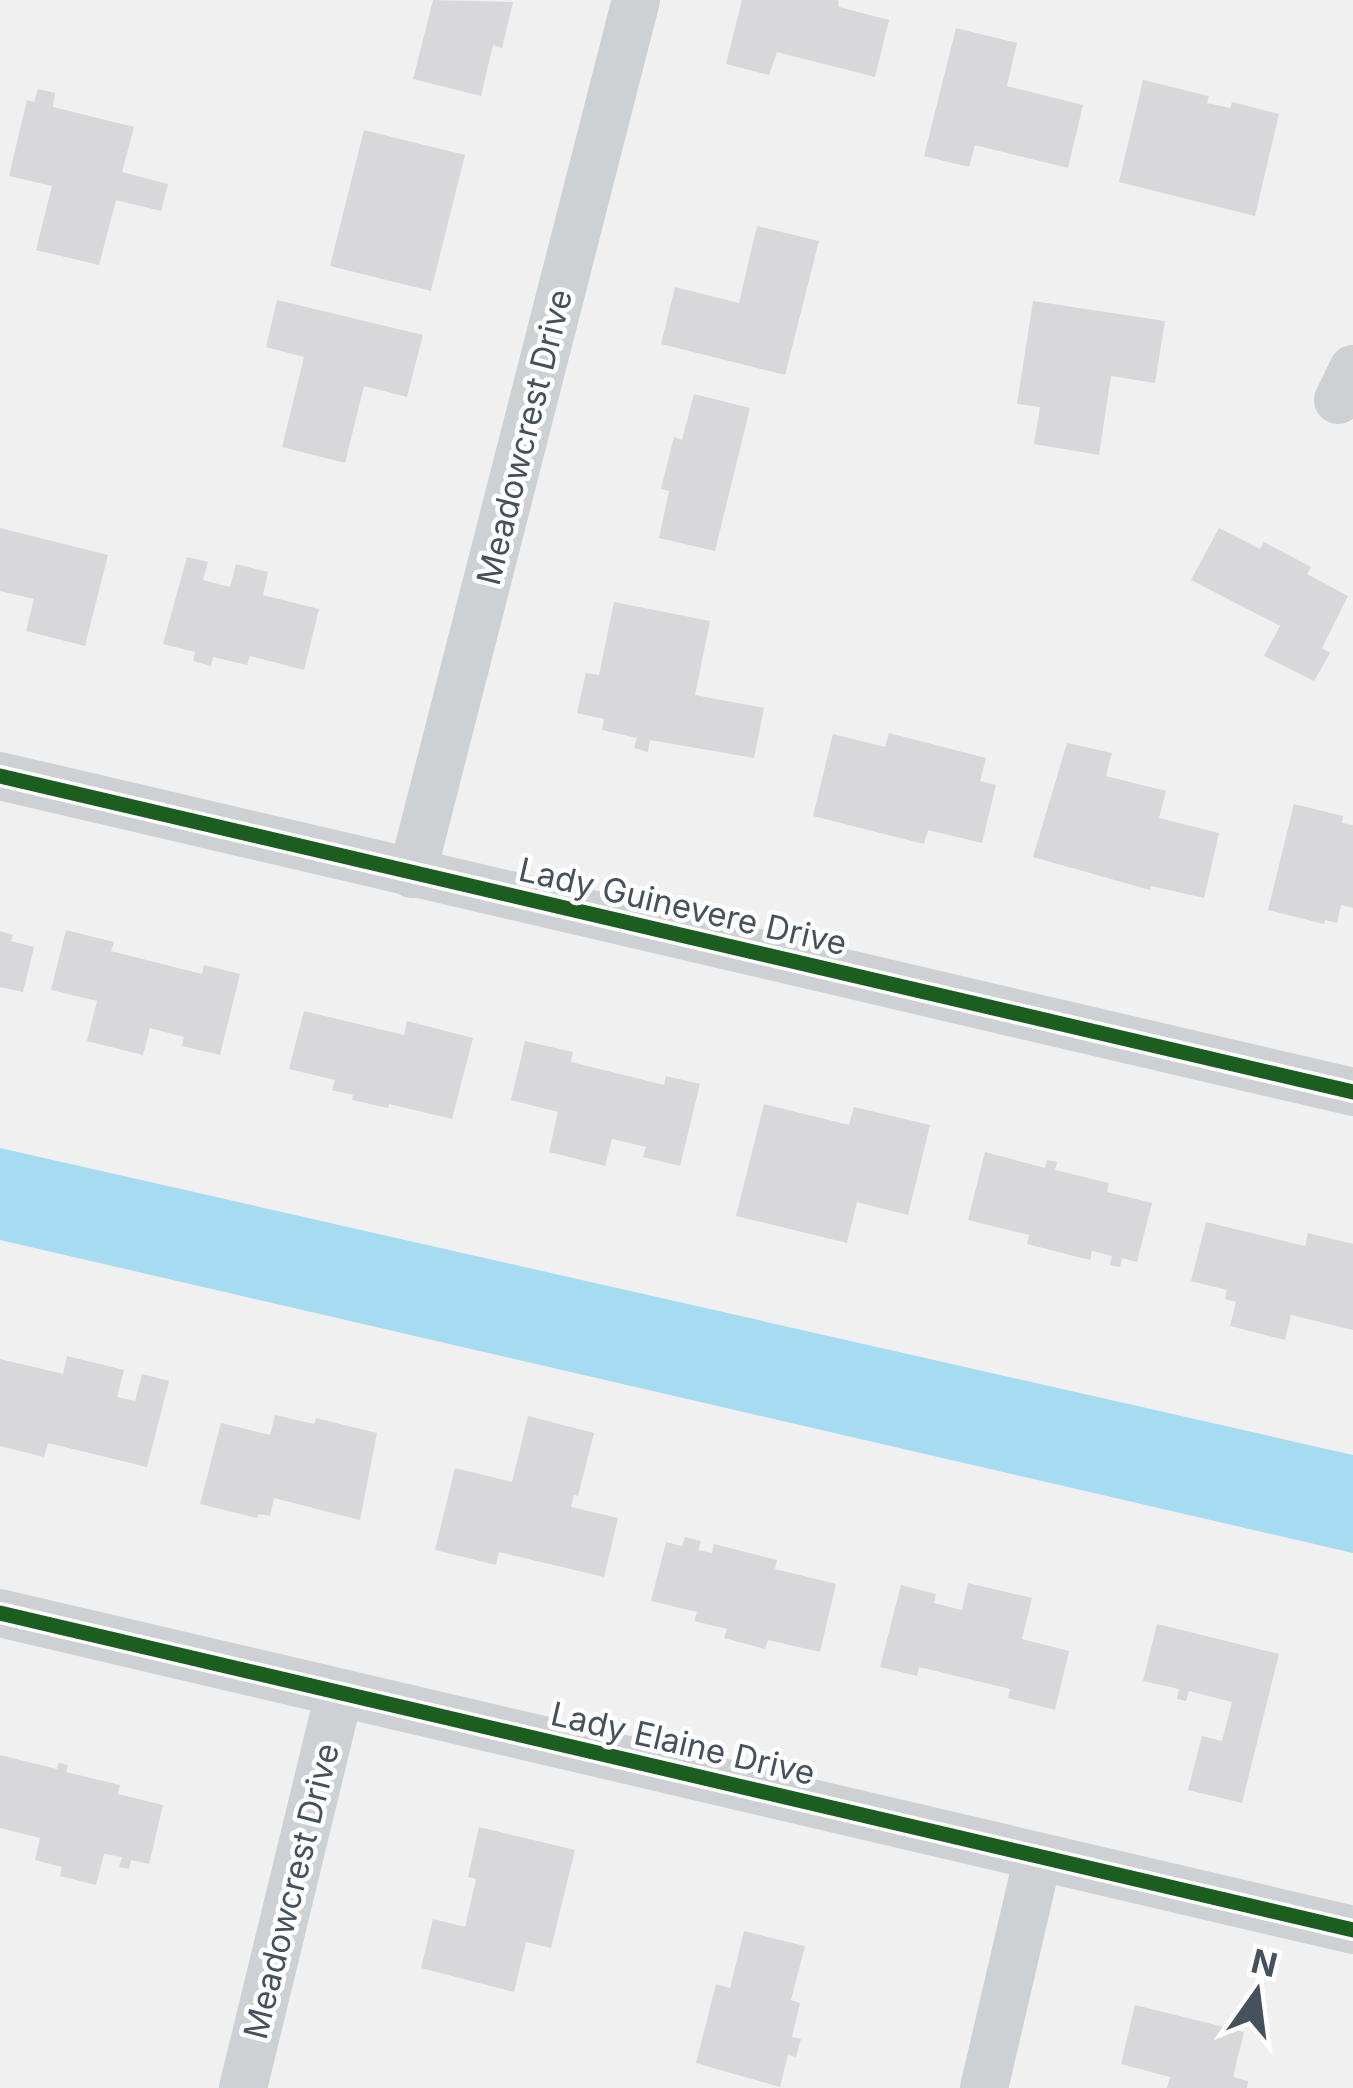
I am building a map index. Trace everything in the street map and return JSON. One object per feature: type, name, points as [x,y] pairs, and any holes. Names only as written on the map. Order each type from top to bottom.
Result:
[{"type":"street","name":"Meadowcrest Drive","points":[[412,874],[636,0]]},
{"type":"street","name":"Lady Guinevere Drive","points":[[0,776],[1353,1092]]},
{"type":"street","name":"Lady Elaine Drive","points":[[0,1613],[1353,1930]]},
{"type":"street","name":"Meadowcrest Drive","points":[[243,2088],[339,1694]]},
{"type":"street","points":[[984,2088],[1038,1856]]},
{"type":"water","points":[[0,1148],[1353,1455],[1353,1553],[0,1240]]},
{"type":"building","points":[[433,0],[513,2],[502,48],[493,45],[481,96],[413,79]]},
{"type":"building","points":[[742,0],[838,0],[839,7],[889,20],[875,77],[777,52],[769,75],[726,64]]},
{"type":"building","points":[[956,28],[1017,43],[1007,86],[1083,105],[1068,168],[975,145],[969,167],[924,156]]},
{"type":"building","points":[[1143,80],[1209,96],[1207,103],[1230,108],[1232,102],[1279,114],[1255,216],[1119,182]]},
{"type":"building","points":[[38,89],[55,93],[53,107],[134,127],[122,172],[168,184],[161,211],[116,200],[99,265],[36,250],[52,186],[9,176],[27,100],[34,102]]},
{"type":"building","points":[[364,130],[465,155],[431,291],[330,266]]},
{"type":"building","points":[[757,226],[819,241],[785,375],[661,344],[675,287],[739,303]]},
{"type":"building","points":[[277,300],[423,335],[407,397],[364,386],[345,463],[282,447],[304,357],[266,347]]},
{"type":"building","points":[[1033,301],[1165,321],[1155,383],[1111,376],[1099,455],[1034,444],[1040,407],[1017,404]]},
{"type":"building","points":[[694,394],[750,408],[715,551],[659,538],[669,491],[661,489],[674,437],[682,440]]},
{"type":"building","points":[[0,528],[108,555],[85,646],[26,631],[34,599],[0,591]]},
{"type":"building","points":[[1219,528],[1260,549],[1264,542],[1311,567],[1307,574],[1348,596],[1322,648],[1330,653],[1314,681],[1264,656],[1280,626],[1191,580]]},
{"type":"building","points":[[187,557],[208,562],[203,580],[230,587],[236,564],[268,572],[263,595],[319,609],[304,670],[250,656],[247,665],[213,657],[211,666],[193,661],[195,652],[163,644]]},
{"type":"building","points":[[614,602],[710,621],[695,695],[764,708],[754,758],[650,740],[648,752],[634,748],[637,738],[602,730],[604,719],[577,713],[586,673],[599,675]]},
{"type":"building","points":[[889,733],[986,758],[980,781],[996,785],[982,843],[928,830],[924,844],[813,816],[833,734],[885,747]]},
{"type":"building","points":[[1067,743],[1112,753],[1106,776],[1166,791],[1159,818],[1219,833],[1204,898],[1151,886],[1150,890],[1033,857]]},
{"type":"building","points":[[1294,804],[1343,816],[1342,823],[1353,825],[1353,908],[1341,905],[1337,923],[1268,910]]},
{"type":"building","points":[[66,930],[114,942],[111,951],[202,974],[204,965],[240,974],[220,1055],[182,1046],[184,1037],[150,1028],[143,1055],[87,1041],[97,1001],[51,990]]},
{"type":"building","points":[[0,931],[13,935],[11,941],[34,947],[23,992],[0,987]]},
{"type":"building","points":[[304,1011],[404,1035],[407,1021],[473,1038],[452,1119],[352,1100],[353,1095],[332,1090],[335,1080],[289,1069]]},
{"type":"building","points":[[525,1041],[573,1052],[571,1062],[664,1085],[666,1076],[700,1084],[680,1166],[643,1157],[646,1147],[612,1139],[605,1166],[549,1152],[558,1112],[511,1100]]},
{"type":"building","points":[[764,1104],[849,1125],[854,1107],[930,1125],[908,1215],[857,1202],[847,1243],[736,1216]]},
{"type":"building","points":[[985,1152],[1045,1168],[1047,1160],[1057,1162],[1055,1170],[1109,1183],[1107,1192],[1152,1203],[1137,1262],[1122,1258],[1120,1267],[1110,1265],[1112,1256],[1092,1251],[1090,1260],[1027,1244],[1029,1235],[968,1220]]},
{"type":"building","points":[[1206,1222],[1305,1246],[1308,1233],[1353,1244],[1353,1330],[1291,1315],[1285,1340],[1230,1326],[1236,1302],[1225,1299],[1227,1290],[1191,1281]]},
{"type":"building","points":[[67,1356],[124,1370],[117,1397],[135,1401],[142,1374],[169,1381],[147,1467],[48,1443],[44,1457],[0,1446],[0,1359],[63,1374]]},
{"type":"building","points":[[275,1415],[314,1424],[316,1418],[377,1433],[360,1520],[274,1498],[270,1516],[259,1514],[257,1518],[200,1504],[221,1423],[270,1435]]},
{"type":"building","points":[[528,1416],[594,1433],[571,1507],[618,1518],[604,1577],[499,1552],[496,1565],[435,1550],[455,1468],[512,1482]]},
{"type":"building","points":[[685,1537],[701,1541],[698,1550],[712,1553],[714,1544],[777,1560],[775,1569],[836,1584],[820,1652],[768,1640],[765,1649],[724,1638],[727,1629],[694,1621],[697,1612],[651,1601],[666,1542],[682,1546]]},
{"type":"building","points":[[968,1583],[1032,1598],[1022,1639],[1069,1651],[1055,1710],[1008,1698],[1010,1689],[919,1667],[917,1676],[880,1667],[901,1585],[936,1594],[934,1603],[962,1610]]},
{"type":"building","points":[[1157,1624],[1279,1654],[1242,1803],[1188,1790],[1202,1736],[1222,1741],[1232,1702],[1189,1691],[1186,1701],[1177,1699],[1179,1689],[1143,1681]]},
{"type":"building","points":[[0,1755],[57,1769],[59,1763],[68,1765],[66,1772],[120,1785],[118,1794],[163,1805],[149,1864],[131,1860],[129,1869],[119,1867],[122,1857],[104,1854],[96,1885],[60,1876],[62,1867],[35,1860],[40,1838],[0,1828]]},
{"type":"building","points":[[479,1827],[575,1850],[551,1948],[526,1942],[514,1992],[421,1968],[433,1919],[465,1927],[476,1879],[468,1877]]},
{"type":"building","points":[[744,1931],[805,1946],[791,2000],[800,2003],[792,2037],[801,2039],[796,2057],[788,2055],[780,2087],[696,2063],[716,1984],[730,1988]]},
{"type":"building","points":[[1135,2005],[1244,2032],[1233,2077],[1248,2081],[1247,2088],[1167,2088],[1170,2077],[1121,2064]]},
{"type":"cycle path","points":[[0,776],[1353,1092]]},
{"type":"cycle path","points":[[0,1613],[1353,1930]]}]
